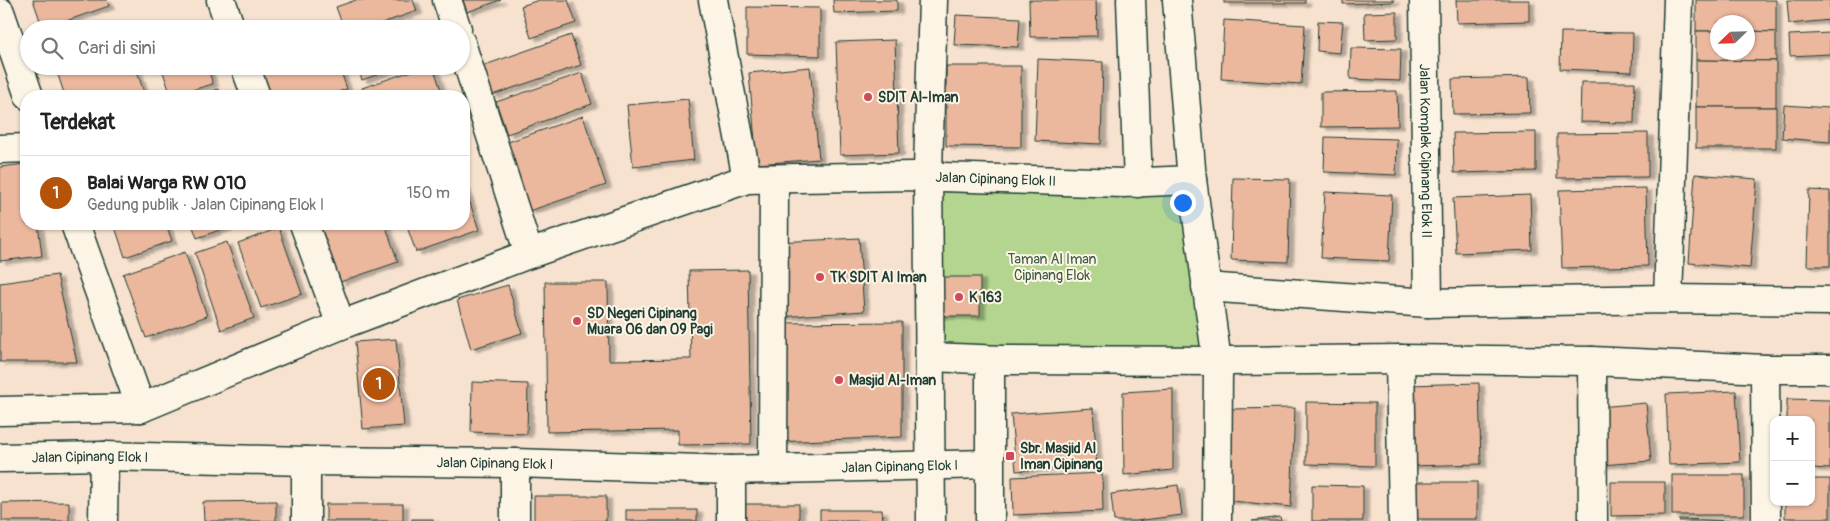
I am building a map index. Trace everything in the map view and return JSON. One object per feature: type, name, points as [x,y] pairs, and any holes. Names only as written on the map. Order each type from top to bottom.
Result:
[{"type":"street","points":[[221,0],[228,20]]},
{"type":"street","points":[[447,0],[454,20]]},
{"type":"street","points":[[713,0],[747,179]]},
{"type":"street","points":[[0,411],[141,408],[341,324],[529,254],[747,179],[928,176],[934,0]]},
{"type":"street","points":[[1131,0],[1138,183]]},
{"type":"street","points":[[1177,0],[1192,180],[1206,287],[1219,362],[1217,521]]},
{"type":"street","name":"Jalan Komplek Cipinang Elok II","points":[[1424,0],[1428,303]]},
{"type":"street","points":[[1668,299],[1678,0]]},
{"type":"street","points":[[0,12],[20,70]]},
{"type":"street","points":[[470,71],[529,254]]},
{"type":"street","points":[[22,75],[27,90]]},
{"type":"street","points":[[248,75],[254,90]]},
{"type":"street","points":[[0,149],[20,148]]},
{"type":"street","name":"Jalan Cipinang Elok II","points":[[931,521],[928,176],[1138,183],[1192,180]]},
{"type":"street","points":[[773,468],[774,179]]},
{"type":"street","points":[[77,230],[141,408]]},
{"type":"street","points":[[306,230],[341,324]]},
{"type":"street","points":[[1206,287],[1428,303],[1668,299],[1830,301]]},
{"type":"street","points":[[930,356],[990,360],[1219,362],[1400,359],[1592,361],[1830,369]]},
{"type":"street","points":[[1400,359],[1403,521]]},
{"type":"street","points":[[990,360],[990,521]]},
{"type":"street","points":[[1592,361],[1593,521]]},
{"type":"street","points":[[1765,368],[1766,521]]},
{"type":"street","points":[[104,456],[104,521]]},
{"type":"street","name":"Jalan Cipinang Elok I","points":[[0,458],[104,456],[306,461],[515,462],[731,470],[989,464]]},
{"type":"street","points":[[306,461],[306,521]]},
{"type":"street","points":[[515,462],[515,521]]},
{"type":"street","points":[[731,470],[731,521]]},
{"type":"green space","name":"Taman Al Iman Cipinang Elok","points":[[934,177],[1193,185],[1208,356],[938,352]]},
{"type":"building","points":[[33,0],[107,0],[109,6],[69,20],[40,20]]},
{"type":"building","points":[[356,0],[413,0],[417,11],[391,20],[341,20],[336,7]]},
{"type":"building","points":[[463,0],[501,0],[467,12]]},
{"type":"building","points":[[539,0],[568,0],[576,23],[531,38],[521,6]]},
{"type":"building","points":[[833,0],[897,0],[897,11],[834,13]]},
{"type":"building","points":[[1029,0],[1096,0],[1097,36],[1030,37]]},
{"type":"building","points":[[1224,0],[1305,0],[1305,3],[1224,3]]},
{"type":"building","points":[[1343,0],[1394,0],[1394,2],[1343,4]]},
{"type":"building","points":[[1456,0],[1529,0],[1529,21],[1457,23]]},
{"type":"building","points":[[1696,0],[1776,0],[1776,32],[1755,31],[1755,15],[1710,15],[1710,31],[1696,31]]},
{"type":"building","points":[[1787,0],[1830,0],[1830,20],[1789,24]]},
{"type":"building","points":[[747,7],[820,8],[820,56],[747,54]]},
{"type":"building","points":[[1397,12],[1397,39],[1365,40],[1364,13]]},
{"type":"building","points":[[956,15],[1020,18],[1018,47],[954,45]]},
{"type":"building","points":[[1224,20],[1305,25],[1301,84],[1221,79]]},
{"type":"building","points":[[1318,21],[1343,22],[1340,53],[1317,51]]},
{"type":"building","points":[[1696,31],[1710,31],[1710,60],[1755,60],[1755,31],[1776,32],[1776,61],[1696,60]]},
{"type":"building","points":[[1561,32],[1633,33],[1632,72],[1560,69]]},
{"type":"building","points":[[1830,33],[1830,54],[1790,56],[1789,35]]},
{"type":"building","points":[[571,35],[581,65],[492,95],[482,66]]},
{"type":"building","name":"SDIT Al-Iman","points":[[895,40],[899,153],[840,155],[836,42]]},
{"type":"building","points":[[1351,48],[1401,49],[1400,81],[1350,79]]},
{"type":"building","points":[[1038,59],[1103,62],[1101,144],[1035,141]]},
{"type":"building","points":[[1696,60],[1776,61],[1776,107],[1696,107]]},
{"type":"building","points":[[946,66],[1021,66],[1021,147],[946,146]]},
{"type":"building","points":[[810,67],[819,159],[757,164],[749,73]]},
{"type":"building","points":[[582,73],[592,104],[507,134],[496,102]]},
{"type":"building","points":[[58,75],[138,75],[143,90],[63,90]]},
{"type":"building","points":[[164,75],[210,75],[213,84],[192,90],[169,90]]},
{"type":"building","points":[[262,75],[342,75],[347,89],[344,90],[268,90]]},
{"type":"building","points":[[360,75],[376,75],[362,80]]},
{"type":"building","points":[[400,75],[436,75],[441,90],[362,90],[362,88]]},
{"type":"building","points":[[1529,77],[1530,113],[1453,114],[1452,79]]},
{"type":"building","points":[[1581,82],[1635,82],[1634,123],[1580,122]]},
{"type":"building","points":[[1397,91],[1398,126],[1321,127],[1321,92]]},
{"type":"building","points":[[688,99],[694,160],[633,167],[627,105]]},
{"type":"building","points":[[1784,105],[1830,108],[1830,142],[1782,138]]},
{"type":"building","points":[[1696,107],[1776,107],[1776,148],[1696,148]]},
{"type":"building","points":[[583,116],[606,185],[529,211],[505,143]]},
{"type":"building","points":[[1536,132],[1536,171],[1454,173],[1453,133]]},
{"type":"building","points":[[1648,133],[1648,177],[1557,178],[1557,134]]},
{"type":"building","points":[[1325,137],[1397,139],[1396,175],[1324,172]]},
{"type":"building","points":[[20,165],[20,230],[39,230],[42,256],[0,261],[0,167]]},
{"type":"building","points":[[1695,174],[1757,179],[1750,268],[1689,263]]},
{"type":"building","points":[[1233,178],[1290,179],[1288,262],[1231,260]]},
{"type":"building","points":[[1646,188],[1648,266],[1562,268],[1559,190]]},
{"type":"building","points":[[1809,190],[1830,191],[1830,266],[1807,266]]},
{"type":"building","points":[[1325,192],[1392,195],[1389,261],[1321,258]]},
{"type":"building","points":[[1530,195],[1532,250],[1456,253],[1453,198]]},
{"type":"building","points":[[470,203],[479,230],[416,252],[408,230],[470,230]]},
{"type":"building","points":[[116,230],[168,230],[172,241],[125,257]]},
{"type":"building","points":[[194,230],[220,230],[197,238]]},
{"type":"building","points":[[274,230],[280,230],[302,294],[261,308],[238,243]]},
{"type":"building","points":[[322,230],[387,230],[398,262],[340,282]]},
{"type":"building","name":"TK SDIT Al Iman","points":[[859,238],[864,311],[780,317],[776,242]]},
{"type":"building","points":[[227,242],[254,318],[221,330],[195,253]]},
{"type":"building","points":[[185,252],[207,316],[146,338],[123,274]]},
{"type":"building","name":"SD Negeri Cipinang Muara 06 dan 09 Pagi","points":[[748,270],[751,444],[678,445],[678,430],[547,432],[545,282],[608,282],[609,360],[691,359],[689,271]]},
{"type":"building","points":[[57,275],[77,362],[0,362],[0,283]]},
{"type":"building","name":"K 163","points":[[937,277],[980,277],[980,316],[938,316]]},
{"type":"building","points":[[508,285],[522,333],[471,349],[457,300]]},
{"type":"building","name":"Masjid Al-Iman","points":[[902,322],[902,437],[774,442],[778,323]]},
{"type":"building","points":[[396,339],[404,426],[363,429],[355,342]]},
{"type":"building","points":[[472,382],[528,384],[527,434],[471,432]]},
{"type":"building","points":[[1479,383],[1481,464],[1410,466],[1407,385]]},
{"type":"building","points":[[1173,389],[1173,470],[1124,475],[1123,392]]},
{"type":"building","points":[[1736,391],[1740,462],[1669,465],[1666,394]]},
{"type":"building","points":[[1787,399],[1830,400],[1830,469],[1815,468],[1815,416],[1787,416]]},
{"type":"building","points":[[1306,402],[1375,403],[1375,466],[1306,464]]},
{"type":"building","points":[[1646,403],[1651,461],[1602,465],[1598,407]]},
{"type":"building","points":[[1093,408],[1097,465],[1016,471],[1011,414]]},
{"type":"building","points":[[1295,408],[1291,507],[1222,500],[1228,409]]},
{"type":"building","points":[[1102,473],[1103,511],[1013,515],[1012,477]]},
{"type":"building","points":[[1672,475],[1744,475],[1744,515],[1672,515]]},
{"type":"building","points":[[1815,479],[1830,479],[1830,518],[1785,518],[1785,506],[1815,506]]},
{"type":"building","points":[[1416,482],[1477,482],[1477,519],[1416,519]]},
{"type":"building","points":[[1611,482],[1665,482],[1665,515],[1611,516]]},
{"type":"building","points":[[1178,485],[1182,515],[1136,521],[1114,521],[1111,494]]},
{"type":"building","points":[[1312,485],[1363,486],[1363,521],[1312,521]]},
{"type":"building","points":[[534,496],[606,496],[606,521],[534,521]]},
{"type":"building","points":[[276,501],[276,521],[204,521],[203,502]]},
{"type":"building","points":[[69,502],[69,521],[2,521],[2,503]]},
{"type":"building","points":[[326,504],[403,504],[403,521],[326,521]]},
{"type":"building","points":[[743,504],[799,504],[799,521],[743,521]]},
{"type":"building","points":[[626,510],[697,510],[697,521],[626,521]]},
{"type":"building","points":[[820,510],[882,510],[883,521],[820,521]]},
{"type":"building","points":[[1280,517],[1281,521],[1252,521]]},
{"type":"building","points":[[412,519],[433,519],[433,521],[412,521]]},
{"type":"building","points":[[1679,519],[1737,521],[1679,521]]},
{"type":"place","name":"SDIT Al-Iman","points":[[868,97]]},
{"type":"place","name":"TK SDIT Al Iman","points":[[820,277]]},
{"type":"place","name":"K 163","points":[[959,297]]},
{"type":"place","name":"SD Negeri Cipinang Muara 06 dan 09 Pagi","points":[[577,321]]},
{"type":"place","name":"Masjid Al-Iman","points":[[839,380]]},
{"type":"place","name":"Balai Warga RW 010","points":[[379,384]]},
{"type":"place","name":"Sbr. Masjid Al Iman Cipinang","points":[[1010,456]]}]
